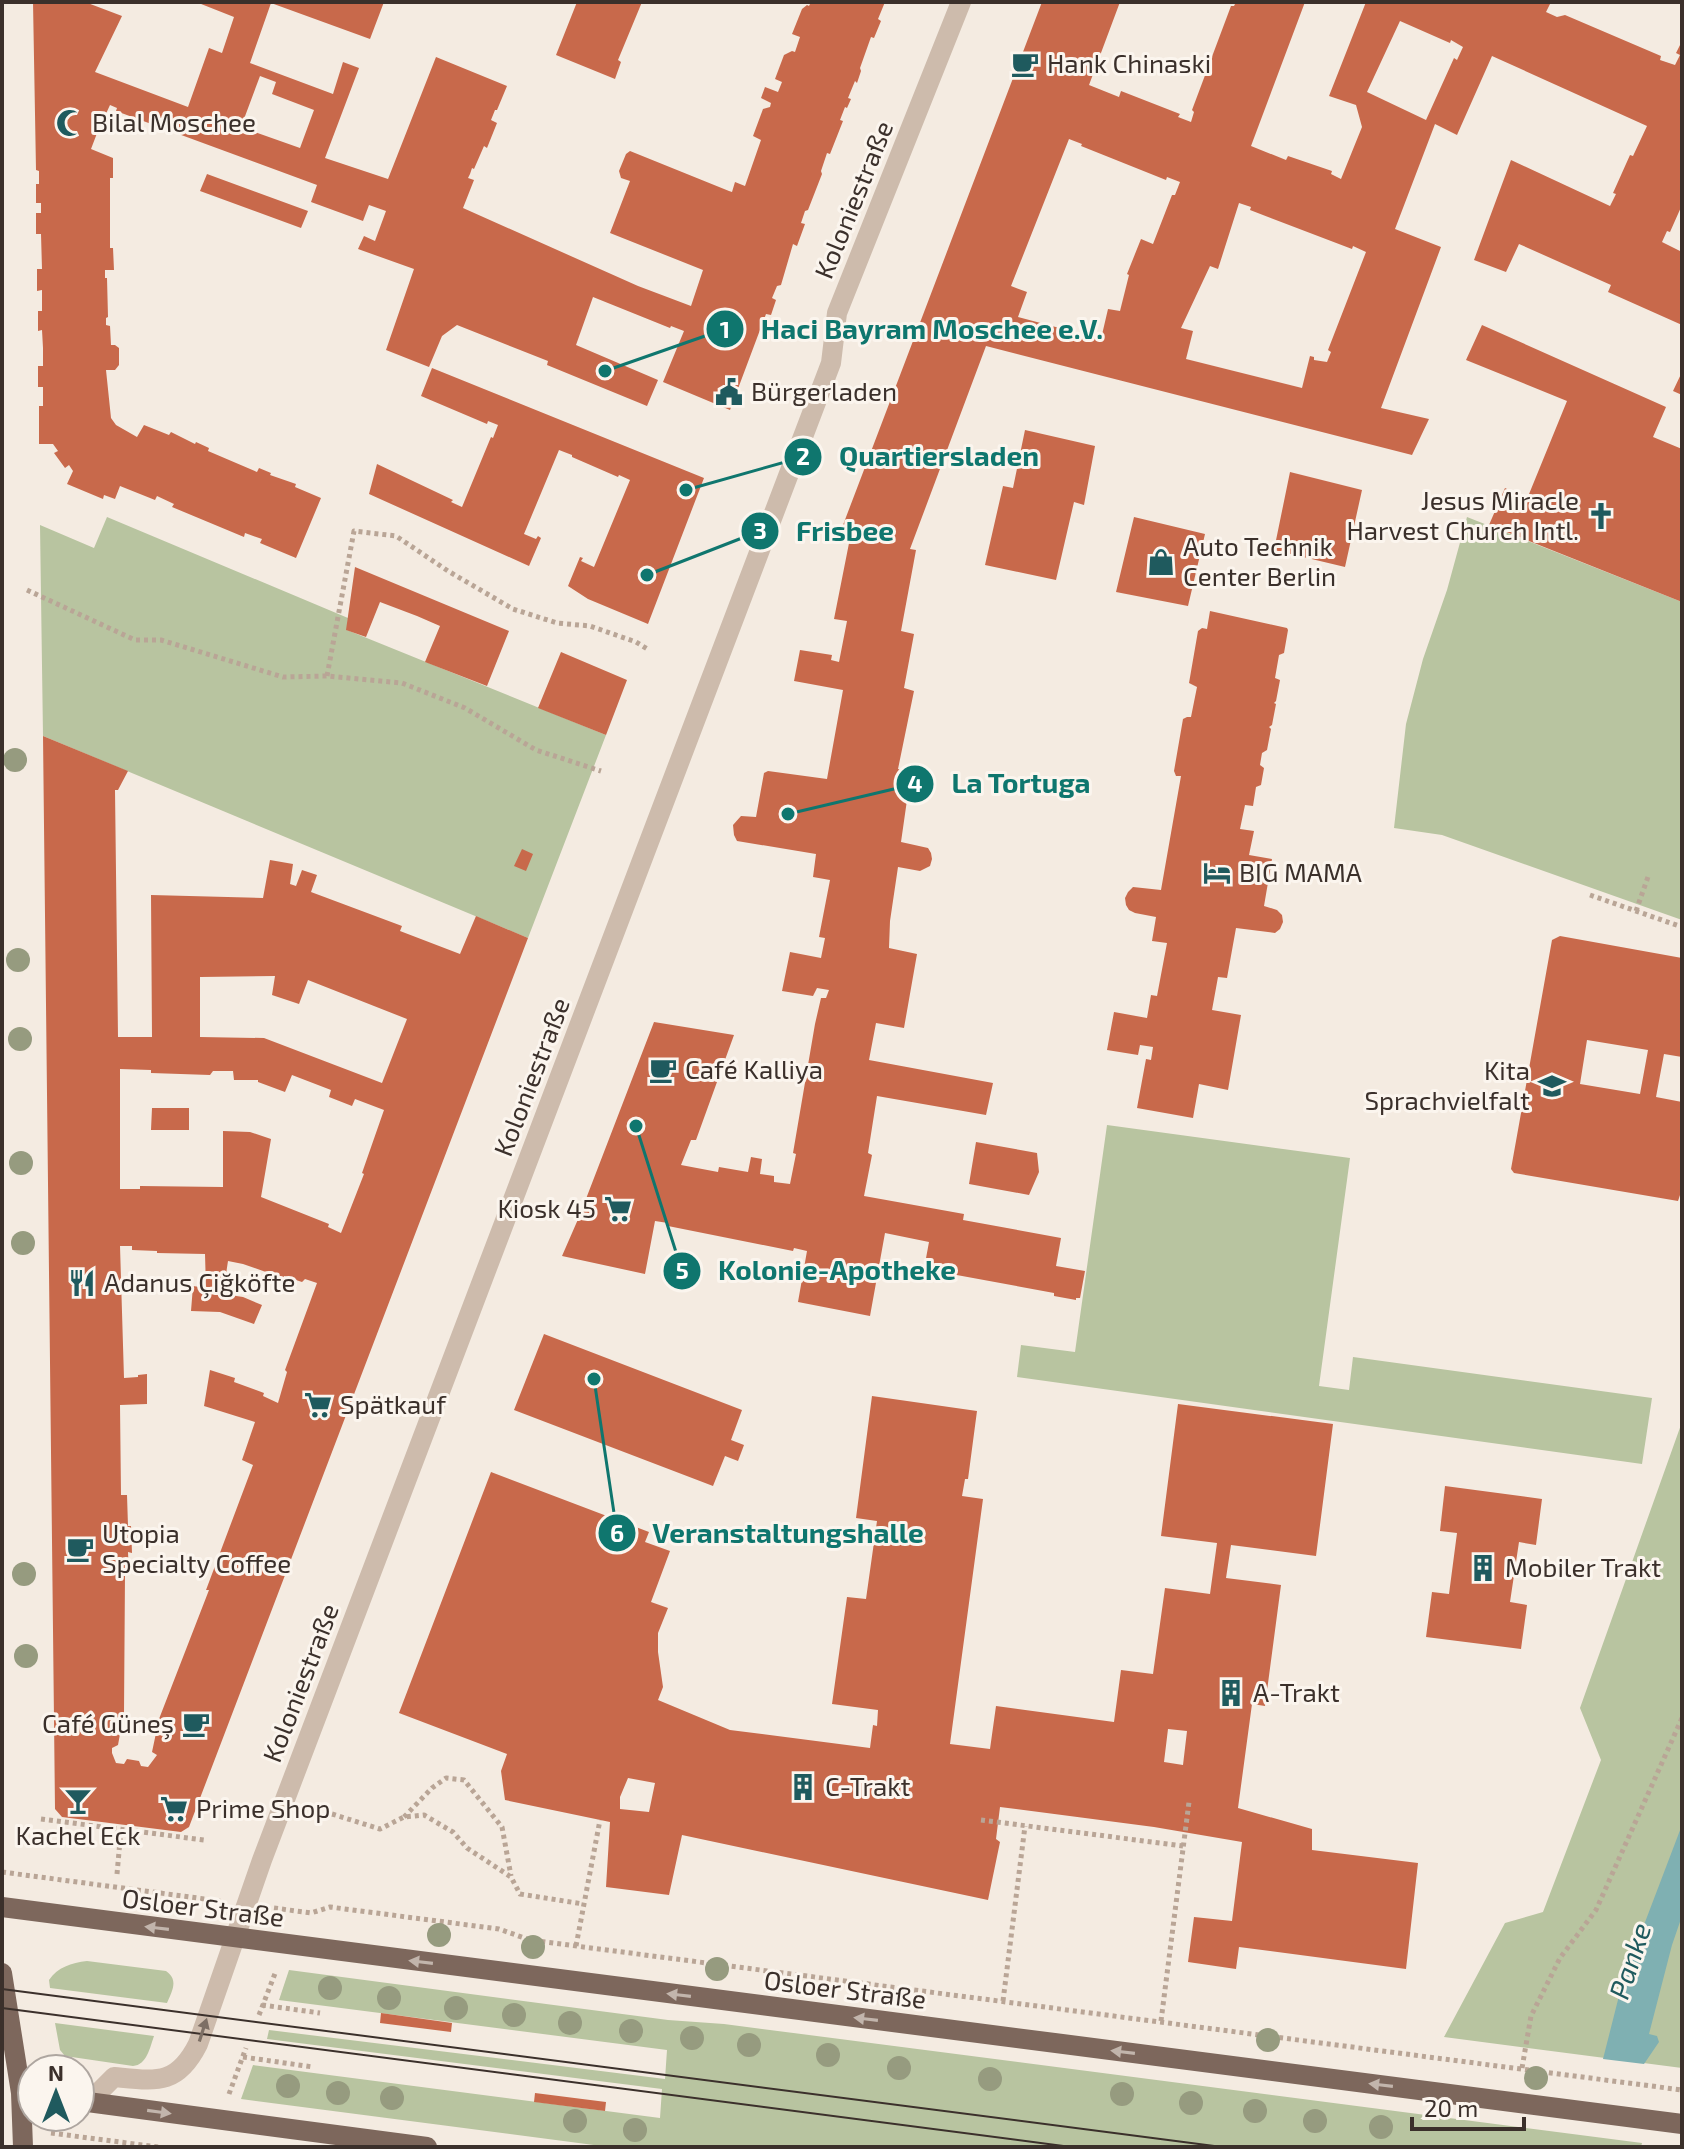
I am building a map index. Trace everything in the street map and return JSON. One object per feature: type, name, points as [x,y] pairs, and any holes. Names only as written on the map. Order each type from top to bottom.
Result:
[{"type":"main road","name":"Osloer Straße","points":[[2,1907],[1682,2124]]},
{"type":"main road","points":[[2,1973],[16,2078]]},
{"type":"main road","points":[[96,2104],[427,2147]]},
{"type":"street","name":"Koloniestraße","points":[[96,2092],[114,2077],[151,2080],[178,2072],[186,2065],[198,2044],[262,1860],[831,363],[837,313],[961,2]]},
{"type":"path","points":[[327,676],[354,531],[396,536],[513,609],[557,623],[590,626],[636,642],[649,650]]},
{"type":"path","points":[[27,590],[135,640],[161,640],[283,677],[327,676],[402,683],[465,708],[536,750],[601,771]]},
{"type":"path","points":[[1636,911],[1649,874]]},
{"type":"path","points":[[1590,895],[1682,927]]},
{"type":"path","points":[[1522,2068],[1531,2016],[1560,1958],[1596,1910],[1682,1718]]},
{"type":"path","points":[[332,1814],[380,1829],[404,1817],[446,1778],[464,1780],[502,1827],[511,1877],[520,1894],[583,1904]]},
{"type":"path","points":[[1161,2021],[1189,1802]]},
{"type":"path","points":[[404,1817],[424,1815],[453,1832],[467,1848],[511,1877]]},
{"type":"path","points":[[41,1819],[204,1840]]},
{"type":"path","points":[[576,1946],[600,1820]]},
{"type":"path","points":[[981,1820],[1183,1846]]},
{"type":"path","points":[[1003,2001],[1025,1826]]},
{"type":"path","points":[[117,1874],[121,1830]]},
{"type":"path","points":[[2,1872],[199,1897]]},
{"type":"path","points":[[311,1913],[330,1907],[499,1929],[530,1940],[1682,2090]]},
{"type":"path","points":[[259,2015],[276,1969]]},
{"type":"path","points":[[262,2005],[320,2013]]},
{"type":"path","points":[[227,2098],[246,2048]]},
{"type":"path","points":[[243,2057],[313,2067]]},
{"type":"path","points":[[72,2136],[158,2147]]},
{"type":"green space","points":[[107,517],[348,618],[347,630],[606,735],[528,938],[43,736],[40,525],[94,548]]},
{"type":"green space","points":[[1467,517],[1682,602],[1682,920],[1442,835],[1394,828],[1406,724]]},
{"type":"green space","points":[[1107,1125],[1350,1158],[1319,1386],[1349,1390],[1353,1357],[1652,1398],[1642,1464],[1017,1377],[1021,1345],[1075,1352]]},
{"type":"green space","points":[[1682,1422],[1682,2068],[1444,2037],[1505,1923],[1543,1912],[1601,1760],[1580,1708]]},
{"type":"green space","points":[[87,1961],[166,1971],[173,1982],[167,2003],[50,1988],[49,1980],[56,1972],[70,1964]]},
{"type":"green space","points":[[289,1970],[1642,2143],[1641,2147],[609,2147],[241,2099],[253,2065],[660,2118],[662,2089],[267,2039],[269,2030],[665,2079],[667,2050],[279,2000]]},
{"type":"green space","points":[[55,2023],[154,2036],[145,2059],[133,2066],[96,2061],[96,2053],[62,2053]]},
{"type":"water","points":[[1682,1825],[1682,1916],[1649,2034],[1657,2036],[1659,2042],[1644,2064],[1603,2059],[1623,1980]]},
{"type":"building","points":[[33,2],[85,2],[122,16],[95,72],[188,107],[209,48],[222,53],[234,17],[196,2],[384,2],[370,39],[271,3],[250,63],[333,94],[343,62],[359,68],[325,158],[388,179],[436,57],[507,86],[491,120],[497,123],[487,148],[484,146],[468,178],[474,180],[463,208],[638,286],[691,306],[703,270],[610,233],[630,181],[621,178],[619,171],[626,154],[630,151],[732,192],[735,182],[745,186],[761,140],[753,136],[763,109],[770,107],[771,103],[761,98],[765,87],[778,92],[782,82],[775,79],[784,55],[795,52],[800,37],[792,34],[802,9],[811,2],[885,2],[878,19],[881,21],[874,38],[871,37],[857,83],[855,81],[848,98],[851,99],[840,120],[843,121],[805,211],[801,223],[805,224],[797,246],[793,244],[781,285],[777,286],[772,298],[776,300],[771,315],[766,314],[730,410],[663,382],[684,331],[593,297],[576,345],[658,380],[647,406],[547,365],[548,361],[457,325],[442,336],[429,367],[386,350],[414,269],[358,249],[364,236],[375,241],[386,211],[369,205],[363,221],[311,202],[317,185],[116,111],[117,108],[110,105],[104,118],[99,116],[95,126],[99,128],[91,149],[113,158],[110,248],[113,248],[114,270],[105,270],[106,325],[110,326],[111,345],[119,348],[119,365],[115,370],[106,370],[111,418],[116,425],[137,437],[144,425],[169,435],[171,432],[257,472],[259,468],[296,484],[295,487],[321,498],[296,558],[260,543],[262,539],[245,533],[244,537],[172,507],[174,504],[157,496],[155,500],[120,486],[115,499],[104,495],[103,499],[67,484],[73,471],[69,465],[65,468],[54,453],[58,451],[53,444],[39,444],[39,406],[43,406],[43,387],[38,387],[38,366],[43,366],[43,348],[42,330],[38,331],[42,290],[37,291],[37,269],[42,269],[41,234],[36,234],[36,213],[41,213],[41,203],[36,203],[39,171],[36,170]],"holes":[[[260,76],[276,82],[272,94],[314,110],[300,148],[241,127]]]},
{"type":"building","points":[[577,2],[642,2],[618,60],[621,62],[615,79],[556,55]]},
{"type":"building","points":[[1042,2],[1120,2],[1089,85],[1119,97],[1121,91],[1180,114],[1178,117],[1191,122],[1192,110],[1231,6],[1236,2],[1305,2],[1251,146],[1286,160],[1288,156],[1332,171],[1331,174],[1341,179],[1362,127],[1356,105],[1329,96],[1366,2],[1551,2],[1546,12],[1557,17],[1565,15],[1661,56],[1660,60],[1675,65],[1682,41],[1682,205],[1662,242],[1682,252],[1682,325],[1608,292],[1611,285],[1519,244],[1506,272],[1474,260],[1511,160],[1610,206],[1630,155],[1633,156],[1647,126],[1492,56],[1457,135],[1435,124],[1395,229],[1441,247],[1381,408],[1429,419],[1412,455],[986,346],[910,549],[916,550],[901,631],[914,634],[904,688],[914,691],[898,769],[911,772],[901,842],[928,848],[932,859],[930,866],[920,871],[898,867],[889,948],[917,954],[904,1028],[876,1023],[869,1060],[993,1083],[986,1115],[877,1096],[868,1153],[872,1155],[864,1196],[964,1214],[963,1220],[1061,1238],[1056,1266],[1085,1271],[1080,1298],[1076,1300],[1054,1296],[1054,1293],[924,1269],[929,1242],[885,1233],[870,1316],[798,1302],[807,1251],[794,1248],[793,1251],[668,1226],[668,1223],[655,1221],[645,1274],[562,1256],[654,1022],[734,1035],[696,1140],[691,1140],[681,1165],[718,1172],[719,1167],[748,1172],[751,1157],[762,1159],[760,1174],[774,1176],[774,1182],[790,1184],[815,1024],[821,998],[826,998],[829,990],[817,988],[813,996],[782,991],[790,952],[821,958],[825,938],[819,937],[830,880],[813,877],[816,854],[737,841],[733,825],[741,816],[756,817],[764,773],[768,771],[827,779],[843,690],[794,681],[800,650],[832,655],[831,660],[839,662],[847,621],[834,619],[852,528],[843,525]],"holes":[[[1400,21],[1463,47],[1457,60],[1454,58],[1426,120],[1367,92]],[[1069,139],[1166,180],[1167,177],[1180,182],[1153,244],[1141,239],[1127,274],[1120,311],[1108,309],[1101,339],[1018,317],[1027,292],[1011,286]],[[1239,203],[1251,207],[1250,210],[1366,252],[1328,350],[1331,352],[1327,362],[1314,360],[1310,356],[1302,388],[1186,359],[1193,331],[1181,328],[1210,266],[1218,269]]]},
{"type":"building","points":[[207,174],[308,211],[301,228],[200,191]]},
{"type":"building","name":"Jesus Miracle Harvest Church Intl.","points":[[1482,325],[1666,407],[1653,437],[1682,449],[1682,602],[1489,525],[1505,488],[1527,499],[1567,401],[1466,360]]},
{"type":"building","points":[[432,368],[704,478],[648,624],[588,599],[568,586],[580,557],[583,558],[581,561],[594,567],[630,480],[559,450],[524,534],[541,538],[529,566],[369,494],[377,464],[462,507],[498,425],[488,421],[487,424],[421,396]]},
{"type":"building","points":[[1682,372],[1682,395],[1673,391]]},
{"type":"building","points":[[1025,430],[1095,446],[1084,505],[1074,502],[1056,580],[985,565],[1003,486],[1013,488]]},
{"type":"building","points":[[1290,472],[1362,490],[1345,567],[1274,550]]},
{"type":"building","points":[[1134,517],[1205,534],[1188,606],[1116,592]]},
{"type":"building","points":[[355,567],[509,631],[487,686],[425,662],[440,626],[417,616],[380,602],[366,637],[346,630]]},
{"type":"building","points":[[1210,611],[1288,630],[1284,653],[1279,655],[1275,678],[1280,680],[1267,750],[1262,753],[1260,765],[1264,768],[1261,785],[1256,787],[1253,806],[1245,805],[1240,829],[1254,831],[1249,855],[1272,859],[1264,906],[1277,910],[1283,922],[1275,933],[1236,928],[1227,978],[1218,977],[1212,1010],[1241,1015],[1228,1090],[1199,1084],[1193,1118],[1137,1108],[1146,1059],[1151,1060],[1153,1047],[1140,1045],[1138,1055],[1107,1050],[1114,1012],[1147,1018],[1151,995],[1157,996],[1167,943],[1152,941],[1156,917],[1129,910],[1125,898],[1133,887],[1161,890],[1181,776],[1176,776],[1174,771],[1183,719],[1191,717],[1197,687],[1189,683],[1198,631],[1207,629]]},
{"type":"building","points":[[561,652],[627,680],[606,735],[538,708]]},
{"type":"building","points":[[43,736],[128,771],[118,790],[115,790],[118,1037],[152,1037],[151,895],[263,898],[270,860],[293,864],[290,884],[296,886],[302,870],[317,875],[311,892],[402,926],[400,931],[460,954],[476,916],[528,938],[189,1827],[181,1832],[62,1817],[55,1809]],"holes":[[[275,976],[272,995],[299,1004],[308,980],[407,1019],[382,1083],[264,1038],[200,1037],[200,977]],[[120,1069],[210,1075],[213,1071],[233,1071],[234,1080],[258,1080],[285,1092],[292,1075],[331,1090],[329,1097],[352,1106],[355,1099],[384,1110],[341,1233],[328,1227],[329,1224],[261,1197],[271,1139],[250,1132],[223,1131],[223,1187],[140,1186],[140,1189],[120,1189]],[[120,1246],[157,1253],[205,1254],[206,1288],[193,1286],[191,1311],[220,1312],[254,1324],[262,1305],[243,1297],[223,1294],[228,1261],[283,1278],[317,1283],[285,1370],[278,1403],[263,1396],[264,1393],[234,1382],[235,1378],[210,1370],[204,1406],[255,1422],[242,1460],[253,1465],[159,1719],[152,1752],[157,1755],[148,1767],[141,1766],[139,1761],[127,1759],[124,1764],[116,1763],[112,1753],[112,1748],[118,1745],[124,1712],[125,1574],[129,1575],[128,1552],[132,1553],[127,1495],[121,1495],[120,1405],[147,1404],[147,1374],[124,1378]]]},
{"type":"building","points":[[522,849],[533,854],[526,871],[514,866]]},
{"type":"building","points":[[1560,936],[1682,958],[1682,1057],[1664,1054],[1656,1097],[1682,1102],[1682,1189],[1678,1201],[1514,1173],[1511,1169],[1552,940]],"holes":[[[1587,1040],[1648,1050],[1640,1094],[1580,1084]]]},
{"type":"building","points":[[152,1108],[189,1108],[189,1130],[151,1130]]},
{"type":"building","points":[[976,1142],[1037,1153],[1039,1172],[1029,1195],[969,1184]]},
{"type":"building","points":[[544,1334],[742,1410],[731,1440],[744,1445],[738,1461],[725,1456],[713,1486],[514,1410]]},
{"type":"building","points":[[872,1396],[977,1411],[968,1479],[965,1479],[962,1496],[983,1499],[950,1744],[990,1749],[996,1706],[1114,1722],[1121,1670],[1153,1674],[1165,1588],[1210,1594],[1217,1543],[1161,1536],[1178,1404],[1333,1424],[1316,1556],[1231,1545],[1226,1578],[1281,1585],[1265,1706],[1252,1704],[1238,1808],[1312,1829],[1312,1850],[1418,1863],[1406,1969],[1239,1947],[1236,1969],[1188,1962],[1194,1917],[1232,1921],[1242,1842],[1000,1807],[996,1839],[1000,1842],[988,1900],[682,1835],[669,1895],[606,1887],[610,1822],[505,1800],[501,1771],[507,1754],[399,1713],[491,1472],[649,1532],[645,1542],[670,1551],[651,1602],[668,1608],[658,1633],[663,1687],[658,1700],[730,1730],[870,1748],[878,1710],[832,1704],[847,1597],[866,1599],[877,1521],[856,1518]],"holes":[[[1168,1729],[1187,1731],[1183,1765],[1164,1762]],[[628,1778],[655,1783],[649,1812],[620,1809],[620,1797]]]},
{"type":"building","name":"Mobiler Trakt","points":[[1445,1486],[1542,1499],[1536,1545],[1519,1542],[1510,1602],[1527,1605],[1521,1649],[1426,1637],[1432,1592],[1449,1594],[1457,1533],[1440,1531]]},
{"type":"building","points":[[381,2013],[452,2023],[451,2032],[380,2023]]},
{"type":"building","points":[[535,2093],[606,2102],[605,2111],[534,2102]]},
{"type":"tram line","points":[[2,1989],[1222,2147]]},
{"type":"tram line","points":[[2,2008],[1071,2147]]},
{"type":"place","name":"Hank Chinaski","points":[[1025,64]]},
{"type":"place","name":"Bilal Moschee","points":[[70,123]]},
{"type":"place","name":"Haci Bayram Moschee e.V.","points":[[605,371]]},
{"type":"place","name":"Bürgerladen","points":[[729,392]]},
{"type":"place","name":"Quartiersladen","points":[[686,490]]},
{"type":"place","name":"Jesus Miracle Harvest Church Intl.","points":[[1601,516]]},
{"type":"place","name":"Auto Technik Center Berlin","points":[[1161,562]]},
{"type":"place","name":"Frisbee","points":[[647,575]]},
{"type":"place","name":"La Tortuga","points":[[788,814]]},
{"type":"place","name":"BIG MAMA","points":[[1217,873]]},
{"type":"place","name":"Café Kalliya","points":[[663,1070]]},
{"type":"place","name":"Kita Sprachvielfalt","points":[[1552,1086]]},
{"type":"place","name":"Kolonie-Apotheke","points":[[636,1126]]},
{"type":"place","name":"Kiosk 45","points":[[618,1209]]},
{"type":"place","name":"Adanus Çiğköfte","points":[[82,1283]]},
{"type":"place","name":"Veranstaltungshalle","points":[[594,1379]]},
{"type":"place","name":"Spätkauf","points":[[318,1405]]},
{"type":"place","name":"Utopia Specialty Coffee","points":[[80,1549]]},
{"type":"place","name":"Mobiler Trakt","points":[[1483,1568]]},
{"type":"place","name":"A-Trakt","points":[[1231,1693]]},
{"type":"place","name":"Café Güneş","points":[[196,1724]]},
{"type":"place","name":"C-Trakt","points":[[803,1787]]},
{"type":"place","name":"Kachel Eck","points":[[78,1801]]},
{"type":"place","name":"Prime Shop","points":[[174,1809]]},
{"type":"water label","name":"Panke","points":[[1630,1961]]}]
